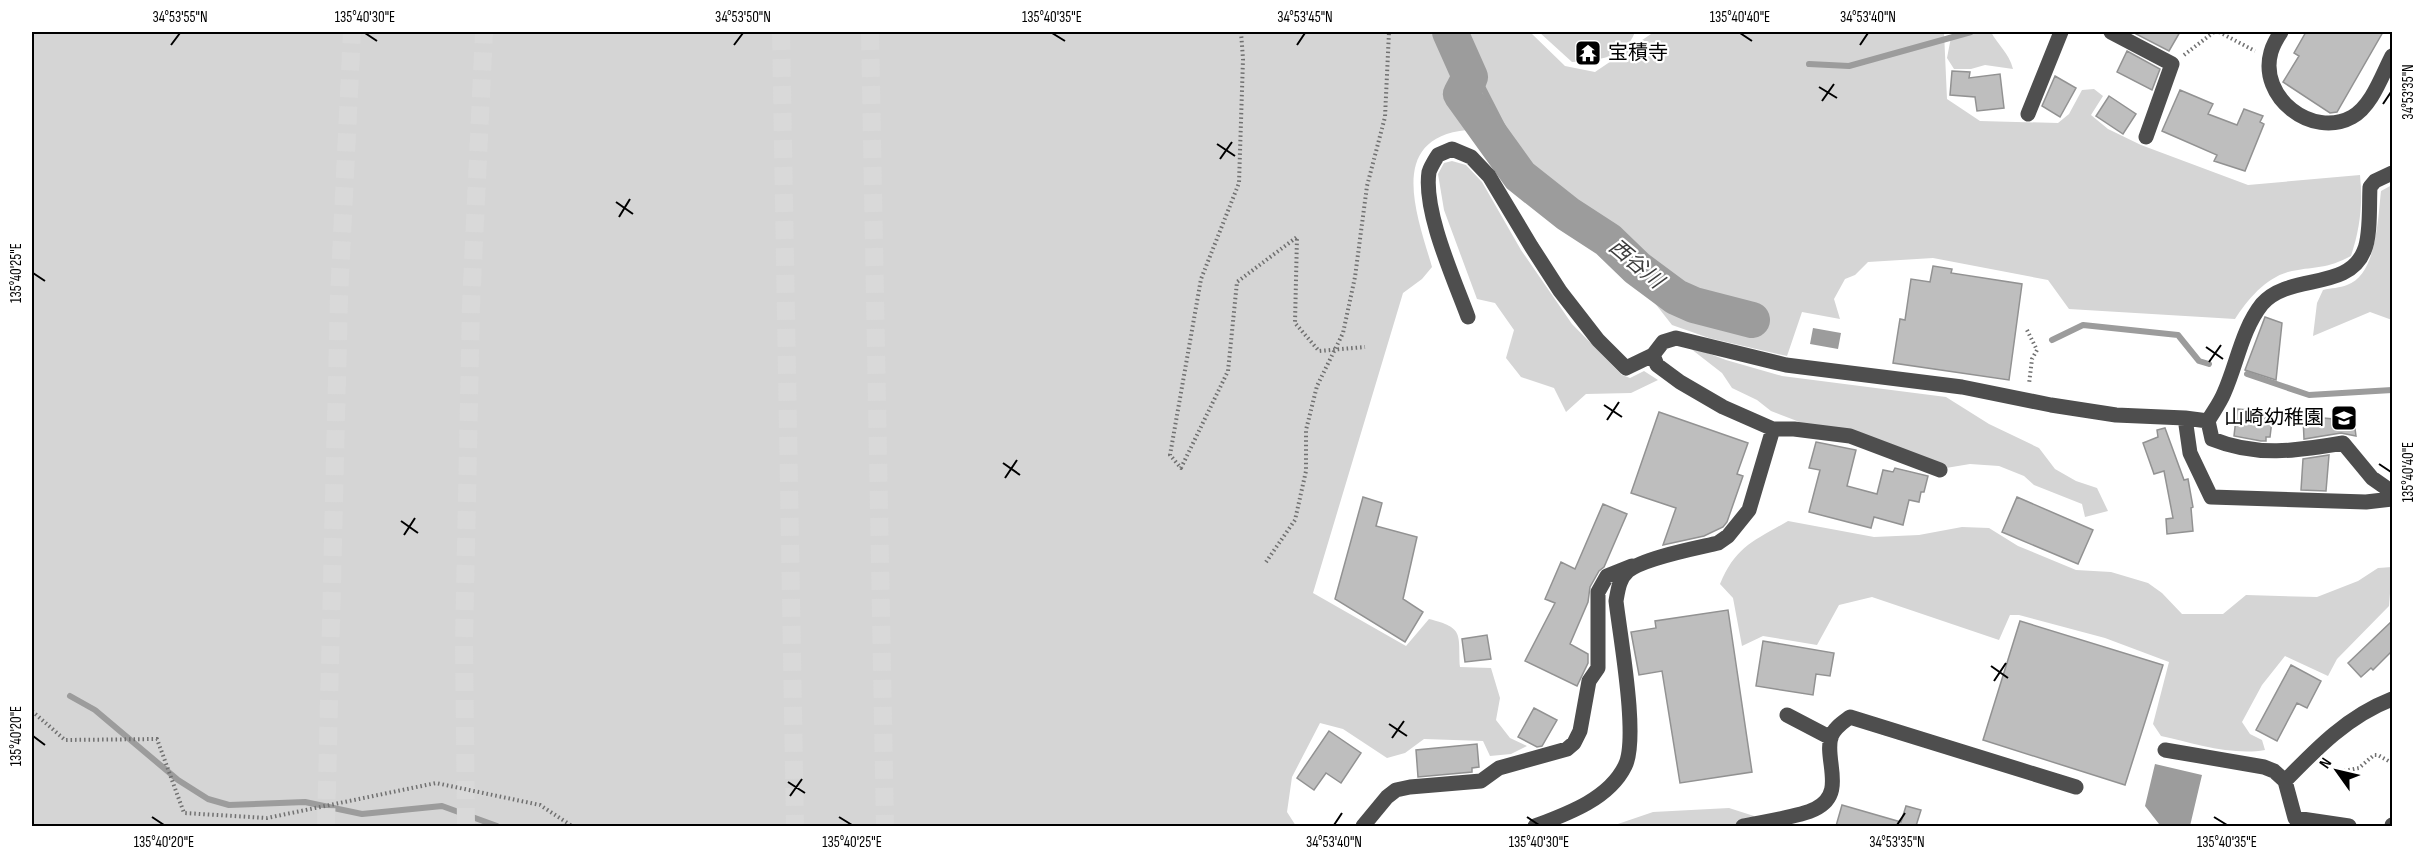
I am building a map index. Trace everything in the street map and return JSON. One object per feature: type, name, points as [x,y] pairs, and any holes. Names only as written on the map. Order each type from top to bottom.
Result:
[{"type":"street","points":[[2028,114],[2061,32]]},
{"type":"street","points":[[2111,32],[2172,64],[2146,137]]},
{"type":"street","points":[[2280,32],[2270,53],[2271,77],[2280,98],[2295,114],[2314,122],[2333,123],[2353,117],[2368,102],[2392,56]]},
{"type":"street","points":[[1468,317],[1433,217],[1429,189],[1430,170],[1437,155],[1452,149],[1471,157],[1489,176],[1560,291],[1598,340],[1626,369],[1653,355],[1663,342],[1676,338],[1786,365],[1962,387],[2116,415],[2208,421]]},
{"type":"street","points":[[2392,173],[2376,181],[2370,187],[2366,249],[2358,264],[2344,274],[2294,286],[2264,302],[2253,318],[2224,394],[2208,421],[2212,439],[2234,448],[2293,452],[2343,443],[2372,478],[2392,492]]},
{"type":"street","points":[[1653,355],[1657,365],[1680,382],[1723,407],[1773,429],[1794,429],[1850,436],[1940,470]]},
{"type":"street","points":[[2186,418],[2190,453],[2211,497],[2366,502],[2392,499]]},
{"type":"street","points":[[1363,826],[1387,797],[1396,790],[1481,780],[1499,768],[1567,749],[1580,731],[1589,681],[1598,668],[1598,592],[1607,576],[1639,564],[1718,543],[1728,536],[1749,510],[1773,429]]},
{"type":"street","points":[[1535,826],[1575,810],[1600,794],[1618,777],[1626,765],[1630,749],[1630,721],[1616,601],[1619,585],[1627,572],[1639,564]]},
{"type":"street","points":[[2285,781],[2325,740],[2373,706],[2392,699]]},
{"type":"street","points":[[1786,715],[1831,738]]},
{"type":"street","points":[[1743,826],[1816,809],[1827,799],[1833,785],[1831,738],[1838,725],[1850,717],[2076,787]]},
{"type":"street","points":[[2165,750],[2264,767],[2274,771],[2285,781],[2295,822],[2349,826]]},
{"type":"path","points":[[1241,32],[1243,59],[1239,183],[1201,279],[1170,455],[1181,468],[1228,371],[1237,282],[1297,237],[1295,323],[1319,351],[1365,347]]},
{"type":"path","points":[[1266,562],[1295,520],[1306,471],[1306,430],[1317,386],[1343,333],[1355,277],[1367,186],[1385,117],[1389,32]]},
{"type":"path","points":[[2172,64],[2214,32]]},
{"type":"path","points":[[2219,32],[2259,53]]},
{"type":"path","points":[[2027,330],[2037,350],[2032,359],[2027,400]]},
{"type":"path","points":[[32,711],[65,740],[158,739],[184,813],[267,818],[436,783],[540,806],[572,826]]},
{"type":"path","points":[[2344,771],[2359,768],[2374,755],[2392,763]]},
{"type":"shaded area","points":[[32,32],[1530,32],[1565,66],[1595,72],[1654,32],[1944,32],[1947,99],[1980,121],[2058,123],[2069,114],[2082,90],[2094,89],[2103,96],[2091,115],[2108,129],[2141,145],[2248,185],[2360,175],[2361,206],[2357,236],[2351,256],[2328,265],[2292,271],[2274,278],[2252,296],[2235,319],[2069,309],[2048,280],[1933,258],[1868,262],[1855,275],[1845,279],[1834,299],[1840,319],[1802,312],[1787,356],[1709,338],[1672,325],[1599,232],[1582,216],[1530,190],[1485,143],[1467,130],[1442,136],[1425,147],[1416,163],[1414,182],[1415,203],[1432,267],[1422,279],[1403,293],[1313,593],[1406,646],[1429,619],[1454,629],[1459,640],[1460,667],[1491,668],[1500,698],[1496,720],[1510,738],[1527,746],[1511,754],[1490,756],[1483,741],[1424,739],[1405,753],[1387,758],[1343,729],[1320,723],[1292,777],[1287,812],[1296,826],[32,826]]},
{"type":"shaded area","name":"宝積寺","points":[[1539,32],[1635,32],[1624,48],[1617,53],[1600,59],[1572,62]]},
{"type":"shaded area","points":[[1952,32],[1991,32],[2013,69],[1985,65],[1971,69],[1954,69],[1947,58]]},
{"type":"shaded area","points":[[1452,161],[1466,165],[1482,182],[1521,250],[1572,324],[1622,375],[1630,378],[1644,371],[1658,380],[1631,393],[1586,394],[1566,412],[1554,388],[1521,377],[1506,358],[1514,330],[1495,303],[1477,299],[1444,210],[1438,174],[1444,163]]},
{"type":"shaded area","points":[[2392,185],[2392,320],[2370,312],[2313,336],[2317,303],[2323,290],[2347,285],[2365,270],[2377,230],[2381,191]]},
{"type":"shaded area","points":[[1813,328],[1841,333],[1838,349],[1810,344]]},
{"type":"shaded area","points":[[1686,345],[1726,360],[1782,376],[1946,397],[1989,424],[2039,448],[2055,469],[2076,481],[2097,488],[2108,511],[2085,517],[2082,504],[2034,485],[2024,476],[1999,466],[1970,464],[1946,468],[1819,432],[1771,411],[1757,400],[1732,388],[1722,373]]},
{"type":"shaded area","points":[[1788,521],[1874,537],[1919,535],[1962,527],[1989,528],[2018,546],[2076,570],[2111,572],[2148,583],[2162,593],[2182,614],[2223,614],[2246,595],[2317,597],[2358,581],[2378,568],[2392,567],[2389,606],[2337,659],[2328,676],[2285,656],[2262,685],[2242,722],[2250,734],[2262,740],[2265,750],[2226,750],[2161,736],[2153,724],[2169,662],[2105,638],[2019,615],[2010,615],[1999,640],[1872,597],[1839,605],[1817,645],[1763,636],[1742,646],[1733,598],[1720,584],[1733,561],[1747,546]]},
{"type":"shaded area","points":[[2155,764],[2202,775],[2190,826],[2159,824],[2145,806]]},
{"type":"shaded area","points":[[1729,808],[1754,816],[1750,826],[1612,826],[1653,812]]},
{"type":"building","points":[[2137,32],[2180,32],[2169,51],[2136,34]]},
{"type":"building","points":[[2306,32],[2383,32],[2337,112],[2330,113],[2283,82],[2299,56],[2294,53]]},
{"type":"building","points":[[2127,51],[2160,69],[2152,90],[2117,72]]},
{"type":"building","points":[[1952,71],[1970,72],[1969,78],[2000,74],[2004,108],[1977,111],[1975,97],[1950,95]]},
{"type":"building","points":[[2055,76],[2076,88],[2060,117],[2042,106]]},
{"type":"building","points":[[2180,90],[2213,104],[2208,114],[2237,125],[2244,109],[2263,116],[2260,122],[2264,124],[2245,171],[2214,161],[2217,155],[2162,131]]},
{"type":"building","points":[[2109,96],[2136,114],[2123,134],[2096,116]]},
{"type":"building","points":[[1933,266],[1952,269],[1951,273],[2022,284],[2009,380],[1893,363],[1900,319],[1905,320],[1911,279],[1930,282]]},
{"type":"building","points":[[2265,317],[2282,323],[2276,380],[2245,370]]},
{"type":"building","points":[[2237,409],[2273,412],[2270,437],[2266,437],[2266,441],[2261,441],[2234,436]]},
{"type":"building","points":[[1659,412],[1748,443],[1737,474],[1743,476],[1727,522],[1723,527],[1704,536],[1663,545],[1676,508],[1631,493]]},
{"type":"building","points":[[2303,416],[2354,421],[2356,436],[2341,433],[2304,439]]},
{"type":"building","points":[[2165,428],[2184,480],[2188,479],[2193,507],[2191,508],[2193,531],[2167,534],[2166,519],[2173,518],[2164,471],[2154,474],[2143,443],[2158,437],[2157,430]]},
{"type":"building","points":[[1816,442],[1856,450],[1847,486],[1877,494],[1883,470],[1893,472],[1895,468],[1928,476],[1919,502],[1909,500],[1903,525],[1874,517],[1871,528],[1809,512],[1820,470],[1809,468]]},
{"type":"building","points":[[2329,455],[2326,491],[2301,490],[2303,459]]},
{"type":"building","points":[[1363,497],[1382,503],[1376,526],[1417,537],[1403,599],[1423,612],[1405,642],[1335,599]]},
{"type":"building","points":[[2017,497],[2093,530],[2078,564],[2002,532]]},
{"type":"building","points":[[1603,504],[1627,514],[1604,567],[1599,571],[1590,587],[1588,602],[1570,644],[1588,654],[1588,663],[1577,686],[1525,661],[1555,603],[1545,599],[1561,562],[1575,569]]},
{"type":"building","points":[[1728,610],[1752,772],[1680,783],[1662,671],[1639,675],[1631,632],[1656,628],[1655,621]]},
{"type":"building","points":[[2020,621],[2163,665],[2125,785],[1983,740]]},
{"type":"building","points":[[2392,621],[2392,651],[2373,670],[2371,668],[2361,677],[2348,663]]},
{"type":"building","points":[[1487,635],[1491,659],[1465,662],[1462,639]]},
{"type":"building","points":[[1763,641],[1834,653],[1830,676],[1816,674],[1813,695],[1756,686]]},
{"type":"building","points":[[2291,665],[2321,681],[2307,708],[2297,703],[2277,741],[2256,730]]},
{"type":"building","points":[[1534,708],[1557,720],[1542,746],[1537,747],[1518,737]]},
{"type":"building","points":[[1329,731],[1361,753],[1341,783],[1326,773],[1314,790],[1297,778]]},
{"type":"building","points":[[1477,744],[1479,767],[1472,768],[1472,772],[1418,777],[1416,750]]},
{"type":"building","points":[[1842,805],[1901,822],[1906,806],[1921,810],[1916,826],[1836,826]]},
{"type":"waterway","name":"西谷川","points":[[1450,32],[1470,77],[1461,94],[1520,176],[1568,214],[1608,240],[1637,268],[1676,297],[1694,305],[1752,320]]},
{"type":"waterway","points":[[1809,64],[1849,66],[1971,32]]},
{"type":"waterway","name":"西谷川","points":[[1470,77],[1481,84],[1526,172],[1530,185]]},
{"type":"waterway","points":[[2052,340],[2083,325],[2178,335],[2199,361],[2209,364]]},
{"type":"waterway","points":[[2247,374],[2309,395],[2392,390]]},
{"type":"waterway","points":[[70,696],[95,710],[178,780],[208,799],[229,805],[305,802],[362,814],[442,806],[497,826]]},
{"type":"tunnel","points":[[326,826],[339,297],[352,32]]},
{"type":"tunnel","points":[[466,826],[464,642],[471,305],[484,32]]},
{"type":"tunnel","points":[[781,32],[795,826]]},
{"type":"tunnel","points":[[870,32],[885,826]]},
{"type":"place","name":"宝積寺","points":[[1588,53]]},
{"type":"place","name":"山崎幼稚園","points":[[2344,418]]}]
